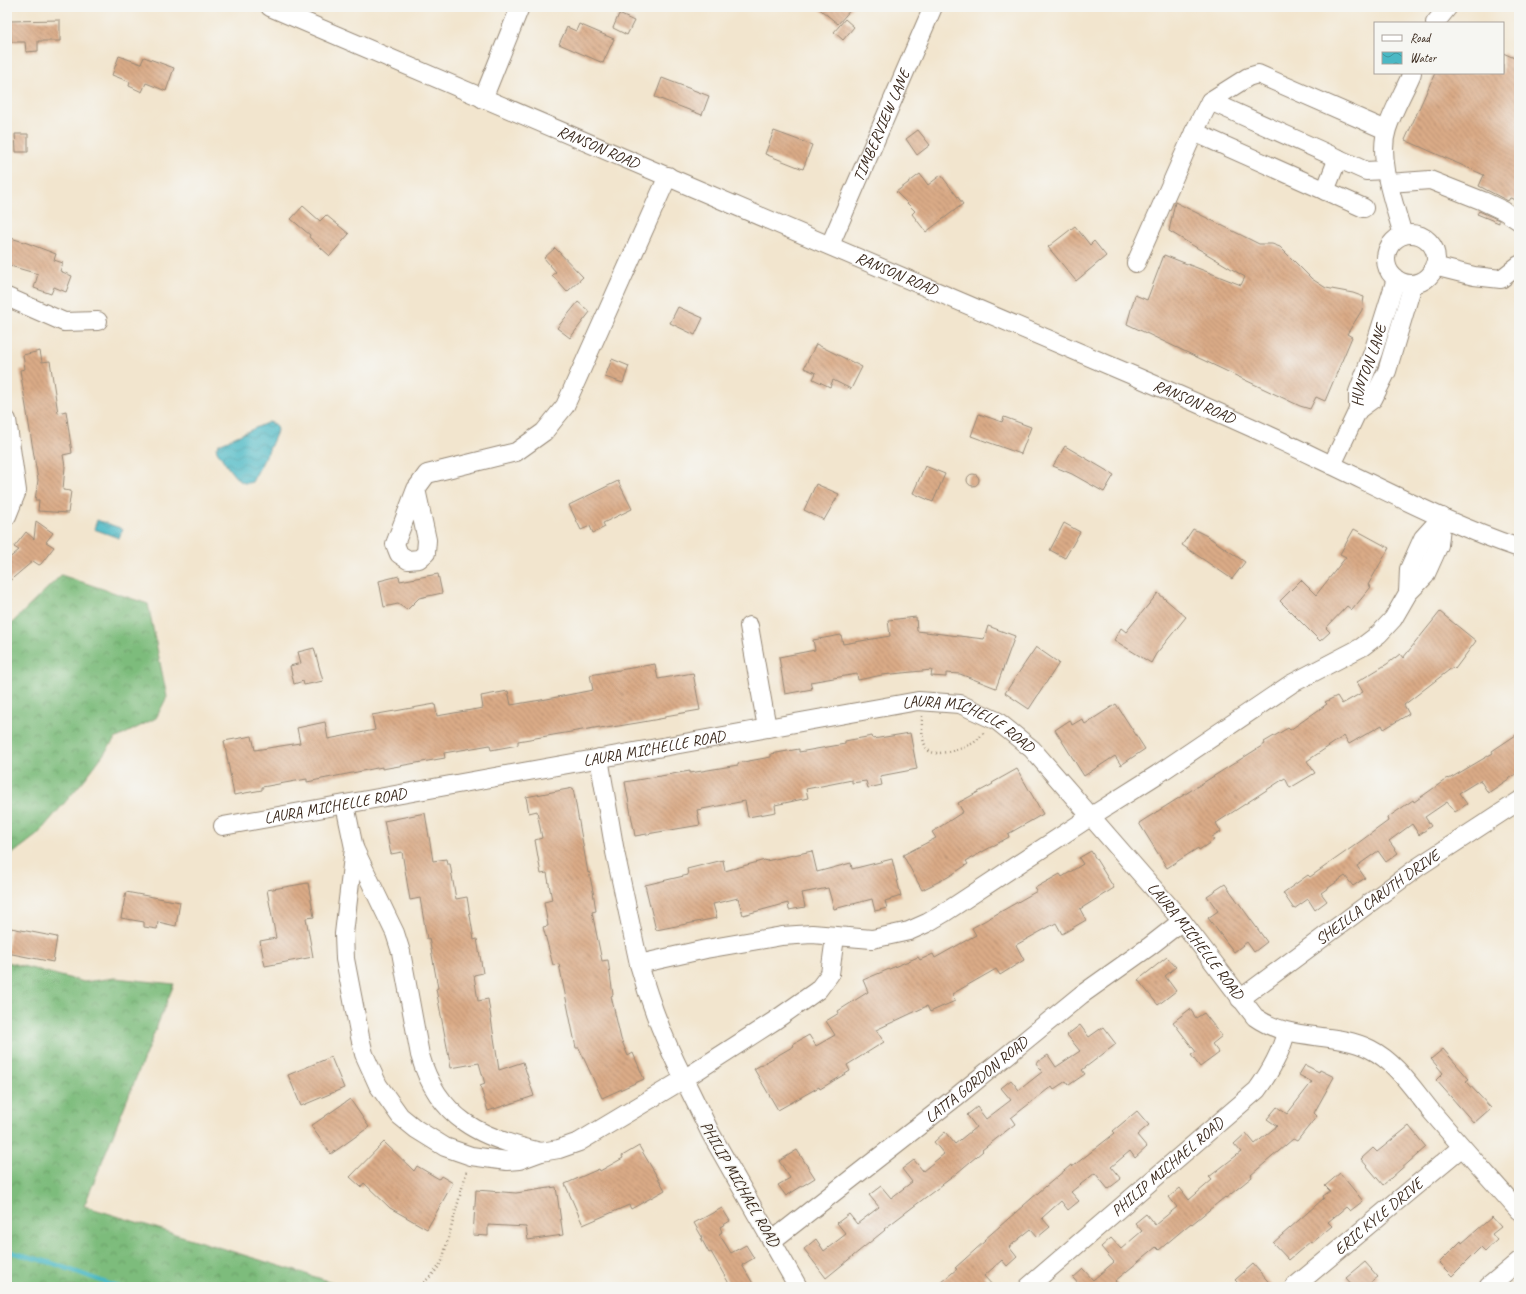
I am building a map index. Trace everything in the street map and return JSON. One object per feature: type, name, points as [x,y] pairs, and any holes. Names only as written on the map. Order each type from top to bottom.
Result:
[{"type":"street","name":"RANSON ROAD","points":[[270,7],[1221,413],[1478,534],[1519,548]]},
{"type":"street","points":[[483,99],[520,7]]},
{"type":"street","name":"TIMBERVIEW LANE","points":[[830,245],[933,7]]},
{"type":"street","points":[[1437,22],[1448,7]]},
{"type":"street","points":[[1136,263],[1194,132],[1210,101],[1248,77],[1258,74],[1386,130]]},
{"type":"street","points":[[1403,235],[1387,176],[1384,147],[1386,130],[1412,74]]},
{"type":"street","points":[[1210,101],[1366,171],[1387,176],[1430,180],[1483,201],[1504,211],[1519,221]]},
{"type":"street","points":[[1194,132],[1364,208]]},
{"type":"street","points":[[1325,191],[1338,158]]},
{"type":"street","points":[[416,489],[427,474],[516,452],[544,432],[561,412],[668,176]]},
{"type":"street","points":[[1403,235],[1419,235],[1426,239],[1432,248],[1435,256],[1434,266],[1428,276],[1421,281],[1404,281],[1392,275],[1388,268],[1386,257],[1391,243],[1403,235]]},
{"type":"street","points":[[1434,266],[1474,276],[1501,278],[1519,265]]},
{"type":"street","name":"HUNTON LANE","points":[[1332,465],[1358,410],[1373,399],[1387,371],[1404,281]]},
{"type":"street","points":[[8,299],[64,322],[98,321]]},
{"type":"street","points":[[7,420],[17,491],[7,516]]},
{"type":"street","points":[[640,964],[706,949],[782,936],[812,934],[872,939],[909,931],[927,923],[1158,774],[1291,684],[1362,647],[1380,634],[1393,619],[1408,593],[1425,576],[1439,545],[1442,517]]},
{"type":"street","points":[[749,626],[768,728]]},
{"type":"street","name":"LAURA MICHELLE ROAD","points":[[223,826],[918,701],[960,704],[997,721],[1032,749],[1182,921],[1240,999],[1255,1016],[1266,1024],[1286,1032],[1355,1044],[1370,1049],[1383,1057],[1394,1067],[1519,1211]]},
{"type":"street","name":"PHILIP MICHAEL ROAD","points":[[599,758],[616,852],[645,986],[668,1046],[711,1134],[773,1240],[798,1287]]},
{"type":"street","name":"SHEILLA CARUTH DRIVE","points":[[1240,999],[1418,867],[1519,801]]},
{"type":"street","points":[[345,805],[354,848],[396,933],[401,952],[420,1055],[426,1073],[437,1093],[451,1112],[471,1127],[491,1138],[541,1152]]},
{"type":"street","points":[[354,848],[344,934],[345,960],[360,1037],[367,1061],[378,1085],[400,1116],[416,1129],[445,1146],[471,1156],[513,1161],[541,1152],[559,1149],[578,1142],[684,1080],[774,1021],[818,990],[830,974],[835,937]]},
{"type":"street","name":"LATTA GORDON ROAD","points":[[773,1240],[956,1097],[1081,995],[1150,946],[1182,921]]},
{"type":"street","name":"PHILIP MICHAEL ROAD","points":[[1028,1287],[1257,1090],[1268,1076],[1286,1032]]},
{"type":"street","name":"ERIC KYLE DRIVE","points":[[1294,1287],[1462,1147]]},
{"type":"street","points":[[1488,1287],[1519,1260]]},
{"type":"path","points":[[922,716],[924,741],[928,750],[932,753],[947,752],[971,744],[984,732]]},
{"type":"path","points":[[417,1287],[428,1280],[442,1261],[471,1156]]},
{"type":"green space","points":[[61,575],[148,604],[167,697],[156,718],[115,739],[84,780],[37,835],[7,858],[7,628]]},
{"type":"green space","points":[[7,962],[84,982],[115,978],[174,984],[84,1206],[348,1287],[7,1287]]},
{"type":"water","points":[[269,422],[275,424],[277,430],[276,434],[252,482],[243,483],[232,473],[217,451],[216,447],[219,444]]},
{"type":"water","points":[[97,520],[123,529],[119,538],[94,529]]},
{"type":"building","points":[[817,7],[853,7],[838,24]]},
{"type":"building","points":[[619,14],[634,21],[627,35],[613,28]]},
{"type":"building","points":[[845,19],[854,27],[843,40],[834,32]]},
{"type":"building","points":[[60,20],[60,41],[38,41],[38,51],[26,52],[25,42],[11,42],[10,21]]},
{"type":"building","points":[[579,24],[614,39],[603,63],[559,44],[567,27],[576,31]]},
{"type":"building","points":[[1504,53],[1519,60],[1519,194],[1517,200],[1510,198],[1508,201],[1479,186],[1484,175],[1405,140],[1435,74],[1504,74]]},
{"type":"building","points":[[119,56],[141,64],[144,57],[174,68],[166,91],[146,83],[142,92],[129,86],[130,82],[112,75]]},
{"type":"building","points":[[662,78],[709,96],[702,115],[655,97]]},
{"type":"building","points":[[918,130],[930,145],[917,155],[906,139]]},
{"type":"building","points":[[774,131],[812,145],[803,169],[765,154]]},
{"type":"building","points":[[15,134],[28,134],[28,152],[16,152]]},
{"type":"building","points":[[920,174],[928,185],[941,175],[963,204],[926,232],[912,214],[915,211],[896,192]]},
{"type":"building","points":[[1175,202],[1259,244],[1272,244],[1280,247],[1312,279],[1326,288],[1353,293],[1364,297],[1362,310],[1347,334],[1352,337],[1325,401],[1316,397],[1310,409],[1300,406],[1127,324],[1135,295],[1147,300],[1164,255],[1241,285],[1245,277],[1169,231]]},
{"type":"building","points":[[303,206],[320,221],[326,215],[349,234],[330,256],[309,237],[310,235],[291,219]]},
{"type":"building","points":[[1479,211],[1499,220],[1499,223],[1477,214]]},
{"type":"building","points":[[1075,226],[1090,245],[1094,241],[1106,256],[1076,281],[1048,247]]},
{"type":"building","points":[[7,238],[27,243],[56,254],[54,260],[63,263],[60,271],[72,276],[66,292],[54,287],[51,294],[34,288],[38,274],[7,265]]},
{"type":"building","points":[[555,248],[583,277],[567,292],[552,275],[556,272],[544,258]]},
{"type":"building","points":[[578,302],[590,312],[570,338],[557,328]]},
{"type":"building","points":[[678,307],[703,318],[695,335],[670,323]]},
{"type":"building","points":[[816,344],[862,367],[851,389],[833,380],[830,387],[813,379],[816,373],[804,368]]},
{"type":"building","points":[[40,351],[42,362],[50,361],[58,413],[66,411],[72,453],[63,455],[65,466],[63,490],[71,491],[68,513],[38,511],[39,500],[35,500],[38,480],[20,370],[25,369],[23,355]]},
{"type":"building","points":[[612,359],[629,366],[623,383],[605,377]]},
{"type":"building","points":[[979,414],[1002,422],[1004,417],[1031,427],[1021,454],[971,436]]},
{"type":"building","points":[[1065,446],[1114,475],[1104,492],[1072,474],[1053,466]]},
{"type":"building","points":[[925,466],[945,474],[933,502],[913,493]]},
{"type":"building","points":[[975,474],[978,475],[978,485],[971,486],[968,485],[967,478],[968,475]]},
{"type":"building","points":[[618,481],[632,509],[603,523],[605,527],[593,533],[590,526],[581,530],[569,505]]},
{"type":"building","points":[[816,484],[839,494],[824,520],[804,510]]},
{"type":"building","points":[[36,521],[53,533],[46,542],[54,547],[41,564],[39,565],[33,561],[7,583],[7,560],[19,550],[14,547],[26,532],[34,539]]},
{"type":"building","points":[[1064,523],[1080,532],[1065,558],[1050,550]]},
{"type":"building","points":[[1193,529],[1207,536],[1245,562],[1232,579],[1182,545]]},
{"type":"building","points":[[1354,529],[1389,548],[1368,585],[1371,587],[1352,610],[1347,606],[1326,628],[1330,632],[1320,641],[1280,601],[1301,580],[1316,595],[1346,557],[1340,554]]},
{"type":"building","points":[[438,574],[442,593],[419,598],[407,610],[398,604],[384,607],[379,581],[399,576],[400,581]]},
{"type":"building","points":[[1158,593],[1186,617],[1156,654],[1151,663],[1114,640],[1121,628],[1126,632]]},
{"type":"building","points":[[1440,612],[1476,641],[1455,669],[1453,667],[1404,705],[1409,714],[1384,729],[1382,725],[1349,744],[1344,736],[1307,761],[1315,773],[1290,788],[1285,778],[1216,823],[1221,832],[1212,837],[1214,840],[1199,850],[1198,848],[1167,868],[1139,823],[1265,744],[1264,742],[1288,728],[1290,730],[1327,704],[1325,702],[1337,696],[1342,704],[1363,692],[1357,682],[1387,664],[1400,654],[1403,658]]},
{"type":"building","points":[[916,617],[917,631],[984,639],[988,626],[1015,636],[996,688],[960,674],[946,673],[946,677],[931,676],[932,670],[882,675],[858,680],[857,674],[810,682],[812,689],[785,694],[779,657],[815,650],[813,640],[841,635],[843,644],[890,636],[888,620]]},
{"type":"building","points":[[1036,647],[1059,663],[1029,709],[1005,693]]},
{"type":"building","points":[[314,648],[323,681],[304,685],[303,681],[294,684],[290,666],[301,663],[298,652]]},
{"type":"building","points":[[655,664],[658,679],[693,673],[700,710],[637,723],[600,729],[600,727],[518,741],[518,745],[491,750],[490,745],[444,753],[445,758],[382,769],[382,767],[307,782],[307,779],[262,787],[262,790],[234,795],[224,741],[252,736],[255,750],[300,743],[297,728],[325,722],[328,739],[375,730],[372,715],[435,704],[437,716],[483,708],[481,696],[508,691],[511,705],[547,699],[593,690],[590,675]]},
{"type":"building","points":[[1116,704],[1145,749],[1121,765],[1115,756],[1084,776],[1055,730],[1070,720],[1072,725],[1082,719],[1085,724]]},
{"type":"building","points":[[910,733],[917,769],[880,776],[882,785],[868,788],[866,781],[852,783],[852,780],[806,789],[808,798],[775,805],[776,812],[748,817],[745,801],[697,810],[700,825],[635,836],[625,782],[690,771],[690,773],[738,765],[738,763],[771,757],[771,754],[799,749],[799,752],[845,744],[845,741],[872,736],[873,739]]},
{"type":"building","points":[[1519,733],[1519,772],[1488,793],[1480,780],[1459,793],[1467,804],[1455,812],[1447,802],[1425,817],[1431,826],[1419,835],[1412,824],[1389,841],[1398,853],[1386,862],[1378,851],[1357,866],[1365,878],[1353,886],[1345,876],[1321,893],[1327,901],[1315,910],[1308,899],[1294,909],[1283,893],[1308,875],[1310,877],[1354,846],[1388,821],[1387,818],[1413,800],[1414,802],[1448,778],[1449,779],[1493,753],[1492,751]]},
{"type":"building","points":[[1017,769],[1043,814],[1008,834],[1009,837],[966,861],[968,864],[948,877],[922,890],[903,855],[936,838],[932,832],[963,812],[958,803]]},
{"type":"building","points":[[573,788],[588,873],[589,872],[593,891],[596,911],[592,912],[602,961],[608,960],[613,995],[611,996],[621,1039],[628,1056],[633,1053],[644,1079],[602,1098],[579,1048],[576,1048],[559,964],[553,965],[543,927],[548,926],[544,902],[552,900],[547,873],[541,874],[535,840],[542,838],[537,811],[529,813],[526,797]]},
{"type":"building","points":[[425,813],[433,861],[446,859],[447,864],[450,864],[456,899],[467,897],[474,940],[477,939],[483,973],[474,975],[478,1001],[488,999],[499,1070],[523,1062],[534,1096],[488,1111],[480,1086],[485,1084],[479,1063],[451,1068],[436,989],[438,988],[429,938],[427,939],[420,898],[410,900],[402,852],[391,854],[384,821]]},
{"type":"building","points":[[812,851],[817,872],[851,863],[852,869],[892,859],[901,896],[885,901],[887,908],[875,911],[872,899],[834,909],[828,888],[802,893],[805,907],[789,910],[788,903],[743,915],[738,898],[713,904],[717,918],[656,930],[645,885],[688,875],[687,869],[723,860],[725,871],[765,860]]},
{"type":"building","points":[[1091,851],[1114,888],[1080,909],[1086,920],[1062,934],[1056,923],[1016,945],[1024,960],[1000,975],[996,969],[952,994],[955,1001],[930,1012],[927,1006],[876,1030],[884,1042],[847,1065],[850,1071],[820,1089],[819,1087],[778,1110],[754,1069],[794,1046],[793,1044],[809,1035],[816,1046],[835,1035],[826,1021],[839,1013],[838,1011],[868,992],[863,980],[918,957],[920,960],[933,954],[935,958],[976,935],[972,928],[1037,891],[1035,888],[1060,874],[1062,877],[1083,864],[1079,858]]},
{"type":"building","points":[[308,883],[314,917],[306,918],[313,957],[265,966],[260,941],[276,938],[267,890]]},
{"type":"building","points":[[1225,884],[1267,942],[1254,952],[1247,942],[1234,952],[1208,918],[1218,911],[1207,896]]},
{"type":"building","points":[[126,892],[180,902],[176,926],[158,922],[157,929],[144,927],[144,922],[121,918]]},
{"type":"building","points":[[11,928],[57,937],[53,962],[7,953]]},
{"type":"building","points":[[1167,957],[1176,967],[1165,976],[1176,991],[1158,1005],[1138,980]]},
{"type":"building","points":[[1190,1009],[1196,1018],[1204,1013],[1222,1036],[1212,1044],[1219,1053],[1200,1067],[1191,1055],[1196,1052],[1173,1022]]},
{"type":"building","points":[[1080,1025],[1089,1037],[1103,1027],[1116,1044],[1082,1070],[1085,1074],[1069,1085],[1066,1081],[1054,1089],[1052,1086],[1011,1118],[1015,1124],[982,1150],[983,1151],[951,1178],[884,1229],[885,1230],[826,1278],[804,1249],[816,1239],[824,1251],[846,1234],[837,1223],[849,1214],[857,1224],[879,1207],[869,1195],[881,1186],[891,1198],[912,1182],[902,1169],[914,1160],[923,1171],[944,1154],[934,1142],[945,1132],[955,1144],[976,1127],[967,1115],[977,1107],[986,1119],[1011,1100],[1001,1088],[1011,1080],[1019,1090],[1042,1072],[1036,1063],[1048,1055],[1056,1067],[1080,1051],[1067,1035]]},
{"type":"building","points":[[1443,1049],[1469,1079],[1466,1081],[1491,1108],[1474,1123],[1436,1080],[1443,1073],[1431,1059]]},
{"type":"building","points":[[331,1057],[344,1088],[301,1106],[288,1075]]},
{"type":"building","points":[[1305,1065],[1334,1077],[1314,1113],[1317,1116],[1297,1141],[1293,1139],[1251,1175],[1252,1177],[1192,1224],[1191,1223],[1159,1250],[1156,1247],[1115,1281],[1120,1287],[1081,1287],[1073,1278],[1083,1269],[1093,1280],[1114,1262],[1101,1247],[1111,1238],[1121,1249],[1142,1231],[1135,1223],[1146,1214],[1155,1225],[1177,1207],[1169,1197],[1180,1188],[1189,1200],[1212,1180],[1209,1177],[1241,1152],[1234,1144],[1246,1133],[1255,1144],[1277,1126],[1267,1119],[1277,1107],[1287,1114],[1312,1082],[1299,1075]]},
{"type":"building","points":[[350,1099],[369,1127],[331,1154],[311,1126]]},
{"type":"building","points":[[1137,1111],[1149,1125],[1137,1135],[1147,1147],[1135,1158],[1130,1151],[1111,1167],[1121,1179],[1108,1189],[1095,1173],[1071,1192],[1079,1201],[1068,1210],[1061,1201],[1042,1218],[1050,1227],[1038,1237],[1031,1229],[1009,1247],[1017,1257],[1007,1266],[1002,1260],[984,1276],[994,1287],[935,1287],[957,1269],[955,1268],[985,1241],[984,1240],[1039,1192],[1071,1165],[1072,1167],[1115,1133],[1113,1131]]},
{"type":"building","points":[[1409,1126],[1426,1147],[1383,1185],[1361,1159],[1373,1148],[1377,1152]]},
{"type":"building","points":[[384,1142],[414,1171],[417,1166],[439,1179],[441,1176],[453,1183],[427,1229],[390,1208],[364,1183],[361,1187],[350,1177]]},
{"type":"building","points":[[639,1146],[665,1190],[631,1209],[629,1205],[583,1225],[565,1184],[599,1169],[600,1171],[623,1158],[622,1156]]},
{"type":"building","points":[[797,1150],[815,1178],[786,1196],[778,1185],[790,1178],[779,1161]]},
{"type":"building","points":[[1340,1173],[1363,1201],[1350,1211],[1346,1207],[1328,1222],[1332,1226],[1312,1243],[1311,1241],[1289,1260],[1273,1243],[1324,1198],[1323,1196],[1330,1191],[1325,1186]]},
{"type":"building","points":[[556,1187],[563,1235],[528,1240],[526,1227],[488,1225],[488,1236],[473,1235],[476,1190],[516,1193]]},
{"type":"building","points":[[722,1208],[730,1221],[720,1227],[722,1232],[719,1234],[731,1253],[746,1245],[754,1258],[742,1265],[755,1287],[731,1287],[711,1252],[709,1253],[694,1223]]},
{"type":"building","points":[[1492,1217],[1501,1227],[1492,1234],[1497,1240],[1485,1251],[1481,1247],[1452,1276],[1439,1263],[1461,1241],[1462,1243]]},
{"type":"building","points":[[1365,1262],[1378,1277],[1365,1287],[1354,1287],[1346,1278]]},
{"type":"building","points":[[1253,1264],[1273,1287],[1242,1287],[1235,1280]]},
{"type":"waterway","points":[[7,1251],[52,1263],[118,1287]]}]
